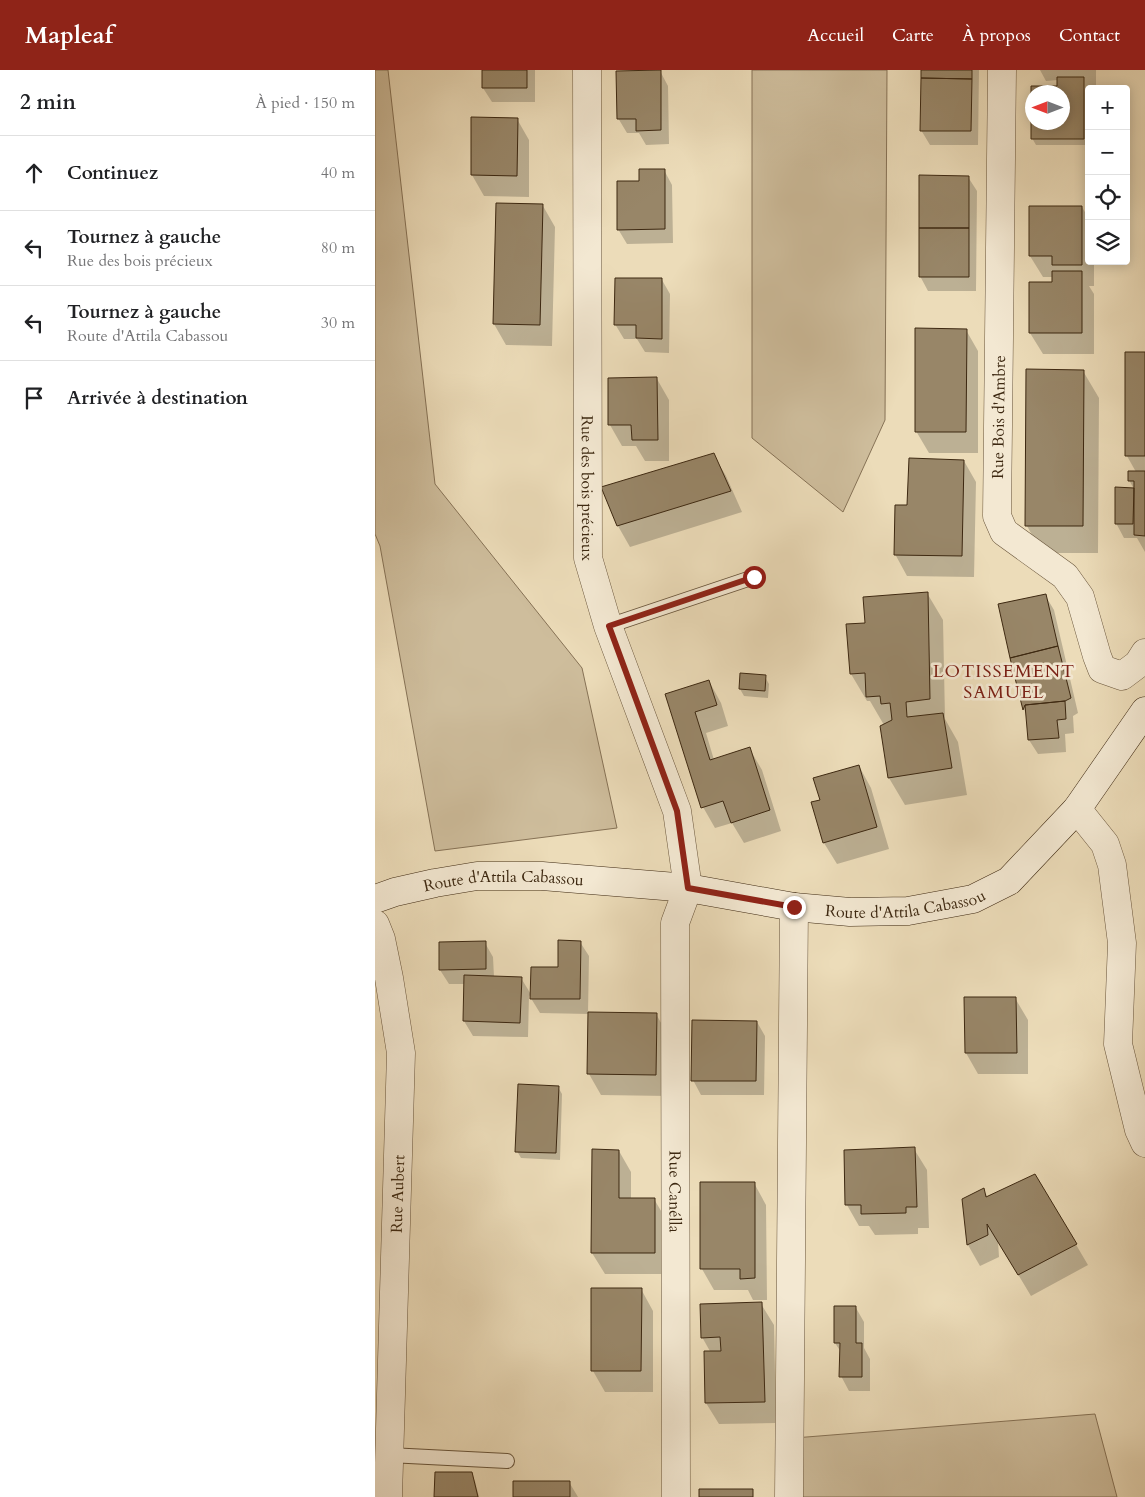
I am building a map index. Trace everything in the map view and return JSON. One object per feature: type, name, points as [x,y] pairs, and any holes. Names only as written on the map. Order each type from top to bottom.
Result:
[{"type":"street","name":"Rue des bois précieux","points":[[587,70],[588,558],[609,626],[677,811],[688,888]]},
{"type":"street","name":"Rue Bois d'Ambre","points":[[1002,70],[997,516],[1003,532],[1065,576],[1080,597],[1102,669],[1122,676],[1138,664],[1145,653]]},
{"type":"street","name":"Route d'Attila Cabassou","points":[[375,899],[427,884],[477,876],[542,876],[688,888],[794,907],[850,912],[908,911],[973,899],[1009,881],[1077,809],[1145,711]]},
{"type":"street","points":[[1077,809],[1105,844],[1112,865],[1122,944],[1118,1044],[1139,1130],[1145,1142]]},
{"type":"street","name":"Rue Canélla","points":[[676,1497],[675,923],[688,888]]},
{"type":"street","points":[[789,1497],[792,965],[794,907]]},
{"type":"street","name":"Rue Aubert","points":[[375,924],[381,939],[389,978],[401,1053],[388,1497]]},
{"type":"lane","points":[[609,626],[754,577]]},
{"type":"lane","points":[[389,1455],[507,1461]]},
{"type":"shaded area","points":[[375,70],[388,70],[435,484],[582,668],[617,828],[435,851],[380,546],[375,534]]},
{"type":"shaded area","points":[[752,70],[887,70],[885,420],[843,512],[752,438]]},
{"type":"shaded area","points":[[1095,1414],[1117,1497],[793,1497],[794,1438]]},
{"type":"building","points":[[482,70],[527,70],[527,88],[482,88]]},
{"type":"building","points":[[661,70],[661,130],[636,131],[636,119],[617,119],[616,71]]},
{"type":"building","points":[[921,70],[972,70],[972,79],[921,78]]},
{"type":"building","points":[[1057,77],[1084,77],[1084,139],[1031,139],[1031,130],[1070,130],[1070,85],[1057,85]]},
{"type":"building","points":[[921,78],[972,79],[971,131],[920,131]]},
{"type":"building","points":[[471,117],[518,118],[517,176],[471,175]]},
{"type":"building","points":[[639,169],[665,169],[665,229],[617,230],[617,181],[639,181]]},
{"type":"building","points":[[919,175],[969,176],[969,228],[919,228]]},
{"type":"building","points":[[496,203],[543,204],[540,325],[493,324]]},
{"type":"building","points":[[1029,206],[1082,206],[1082,265],[1052,265],[1052,256],[1029,256]]},
{"type":"building","points":[[919,228],[969,228],[969,277],[919,277]]},
{"type":"building","points":[[1052,271],[1082,271],[1082,333],[1029,333],[1029,282],[1052,282]]},
{"type":"building","points":[[615,278],[662,278],[662,339],[636,338],[636,325],[614,325]]},
{"type":"building","points":[[915,328],[967,329],[966,432],[915,432]]},
{"type":"building","points":[[1125,352],[1145,352],[1145,456],[1125,456]]},
{"type":"building","points":[[1026,369],[1084,370],[1083,526],[1025,526]]},
{"type":"building","points":[[657,377],[658,440],[632,440],[631,425],[608,425],[608,378]]},
{"type":"building","points":[[714,453],[731,491],[617,526],[601,487]]},
{"type":"building","points":[[909,458],[964,460],[962,556],[894,555],[895,505],[907,505]]},
{"type":"building","points":[[1128,471],[1145,471],[1145,536],[1134,535],[1134,481],[1128,481]]},
{"type":"building","points":[[1115,487],[1134,488],[1133,524],[1115,524]]},
{"type":"building","points":[[928,592],[930,699],[906,702],[907,717],[943,713],[952,768],[888,778],[880,726],[892,720],[890,703],[881,704],[880,696],[866,697],[865,673],[850,674],[846,624],[865,623],[863,597]]},
{"type":"building","points":[[1046,594],[1058,646],[1010,658],[998,604]]},
{"type":"building","points":[[1058,646],[1071,698],[1065,701],[1025,705],[1023,710],[1010,658]]},
{"type":"building","points":[[740,673],[766,675],[765,691],[739,689]]},
{"type":"building","points":[[709,680],[717,705],[695,712],[710,760],[750,747],[770,810],[731,823],[723,801],[701,808],[665,694]]},
{"type":"building","points":[[1065,701],[1066,719],[1057,720],[1059,738],[1028,740],[1025,705]]},
{"type":"building","points":[[859,765],[877,827],[823,843],[811,802],[820,800],[813,778]]},
{"type":"building","points":[[558,940],[581,941],[580,999],[530,999],[531,967],[558,967]]},
{"type":"building","points":[[486,941],[486,969],[439,970],[439,942]]},
{"type":"building","points":[[464,975],[522,977],[520,1023],[463,1021]]},
{"type":"building","points":[[964,997],[1016,997],[1017,1053],[965,1053]]},
{"type":"building","points":[[588,1012],[657,1013],[656,1075],[587,1074]]},
{"type":"building","points":[[692,1020],[757,1021],[756,1081],[691,1081]]},
{"type":"building","points":[[518,1084],[559,1086],[556,1153],[515,1152]]},
{"type":"building","points":[[915,1147],[917,1207],[906,1207],[906,1213],[861,1214],[861,1205],[845,1205],[844,1150]]},
{"type":"building","points":[[592,1149],[619,1150],[619,1198],[655,1198],[655,1253],[591,1253]]},
{"type":"building","points":[[1035,1174],[1077,1244],[1018,1275],[987,1224],[988,1235],[967,1245],[962,1199],[984,1188],[986,1197]]},
{"type":"building","points":[[700,1182],[755,1182],[755,1278],[740,1279],[740,1269],[700,1269]]},
{"type":"building","points":[[591,1288],[642,1288],[641,1371],[591,1371]]},
{"type":"building","points":[[762,1302],[765,1402],[705,1403],[704,1351],[721,1351],[720,1337],[701,1338],[700,1304]]},
{"type":"building","points":[[834,1306],[856,1306],[856,1343],[862,1343],[862,1377],[839,1377],[840,1343],[834,1343]]},
{"type":"building","points":[[435,1472],[472,1472],[478,1497],[434,1497]]},
{"type":"building","points":[[513,1481],[570,1481],[570,1497],[513,1497]]},
{"type":"building","points":[[699,1489],[753,1489],[753,1497],[699,1497]]},
{"type":"district","name":"LOTISSEMENT SAMUEL","points":[[1004,681]]},
{"type":"route","points":[[754,577],[609,626],[677,811],[688,888],[794,907]]}]
